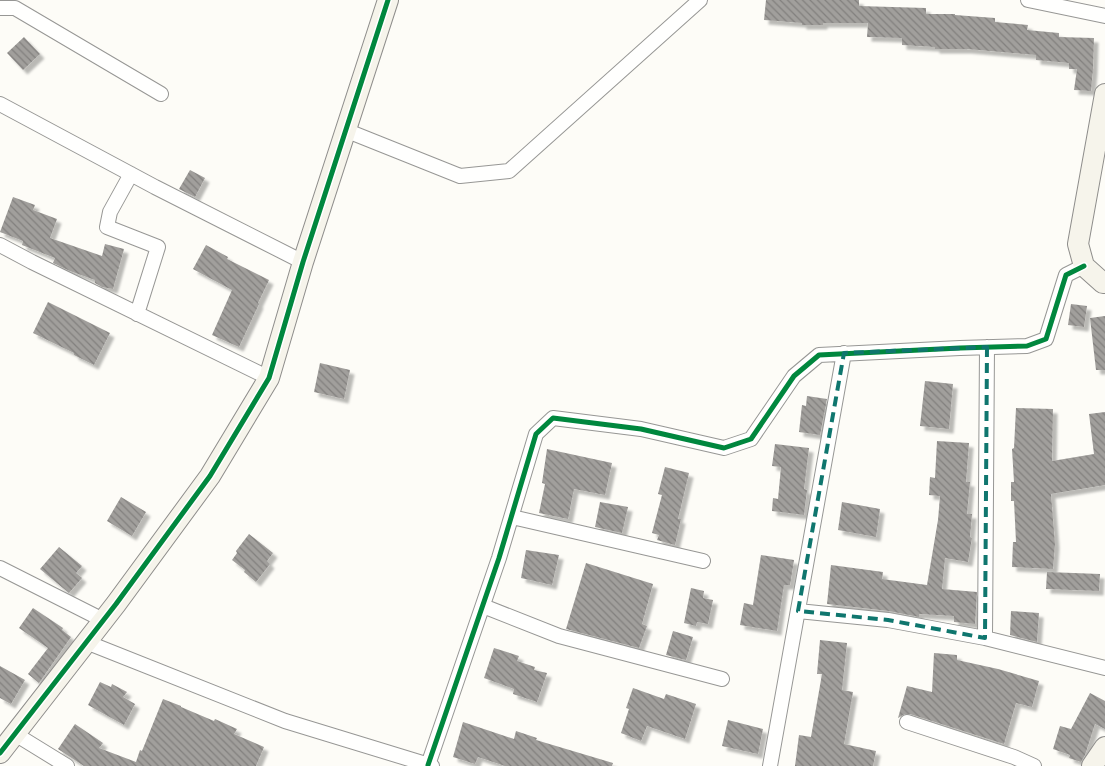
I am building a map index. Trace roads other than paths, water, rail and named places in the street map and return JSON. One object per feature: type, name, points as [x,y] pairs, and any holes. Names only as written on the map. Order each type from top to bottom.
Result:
[{"type":"street","points":[[0,753],[103,620],[210,476],[269,378],[303,262],[388,0]]},
{"type":"street","points":[[345,130],[460,176],[509,171],[700,0]]},
{"type":"street","points":[[1028,0],[1105,16]]},
{"type":"street","points":[[0,8],[15,8],[161,94]]},
{"type":"street","points":[[1105,94],[1101,141],[1078,244],[1084,266],[1105,283]]},
{"type":"street","points":[[0,104],[130,174],[303,262]]},
{"type":"street","points":[[130,174],[110,212],[107,227],[158,247],[137,314]]},
{"type":"street","points":[[0,245],[269,378]]},
{"type":"street","points":[[86,642],[285,721],[430,765],[499,558],[536,434],[552,418],[640,429],[724,448],[751,439],[794,376],[819,355],[1027,346],[1046,339],[1066,276],[1084,266]]},
{"type":"street","points":[[985,638],[987,347]]},
{"type":"street","points":[[770,766],[844,353]]},
{"type":"street","points":[[512,517],[704,561]]},
{"type":"street","points":[[0,568],[103,620]]},
{"type":"street","points":[[482,606],[559,636],[722,680]]},
{"type":"street","points":[[798,611],[888,620],[985,638],[1105,668]]},
{"type":"street","points":[[908,722],[1014,757],[1034,766]]},
{"type":"street","points":[[15,734],[66,766]]},
{"type":"street","points":[[1092,766],[1105,747]]}]
